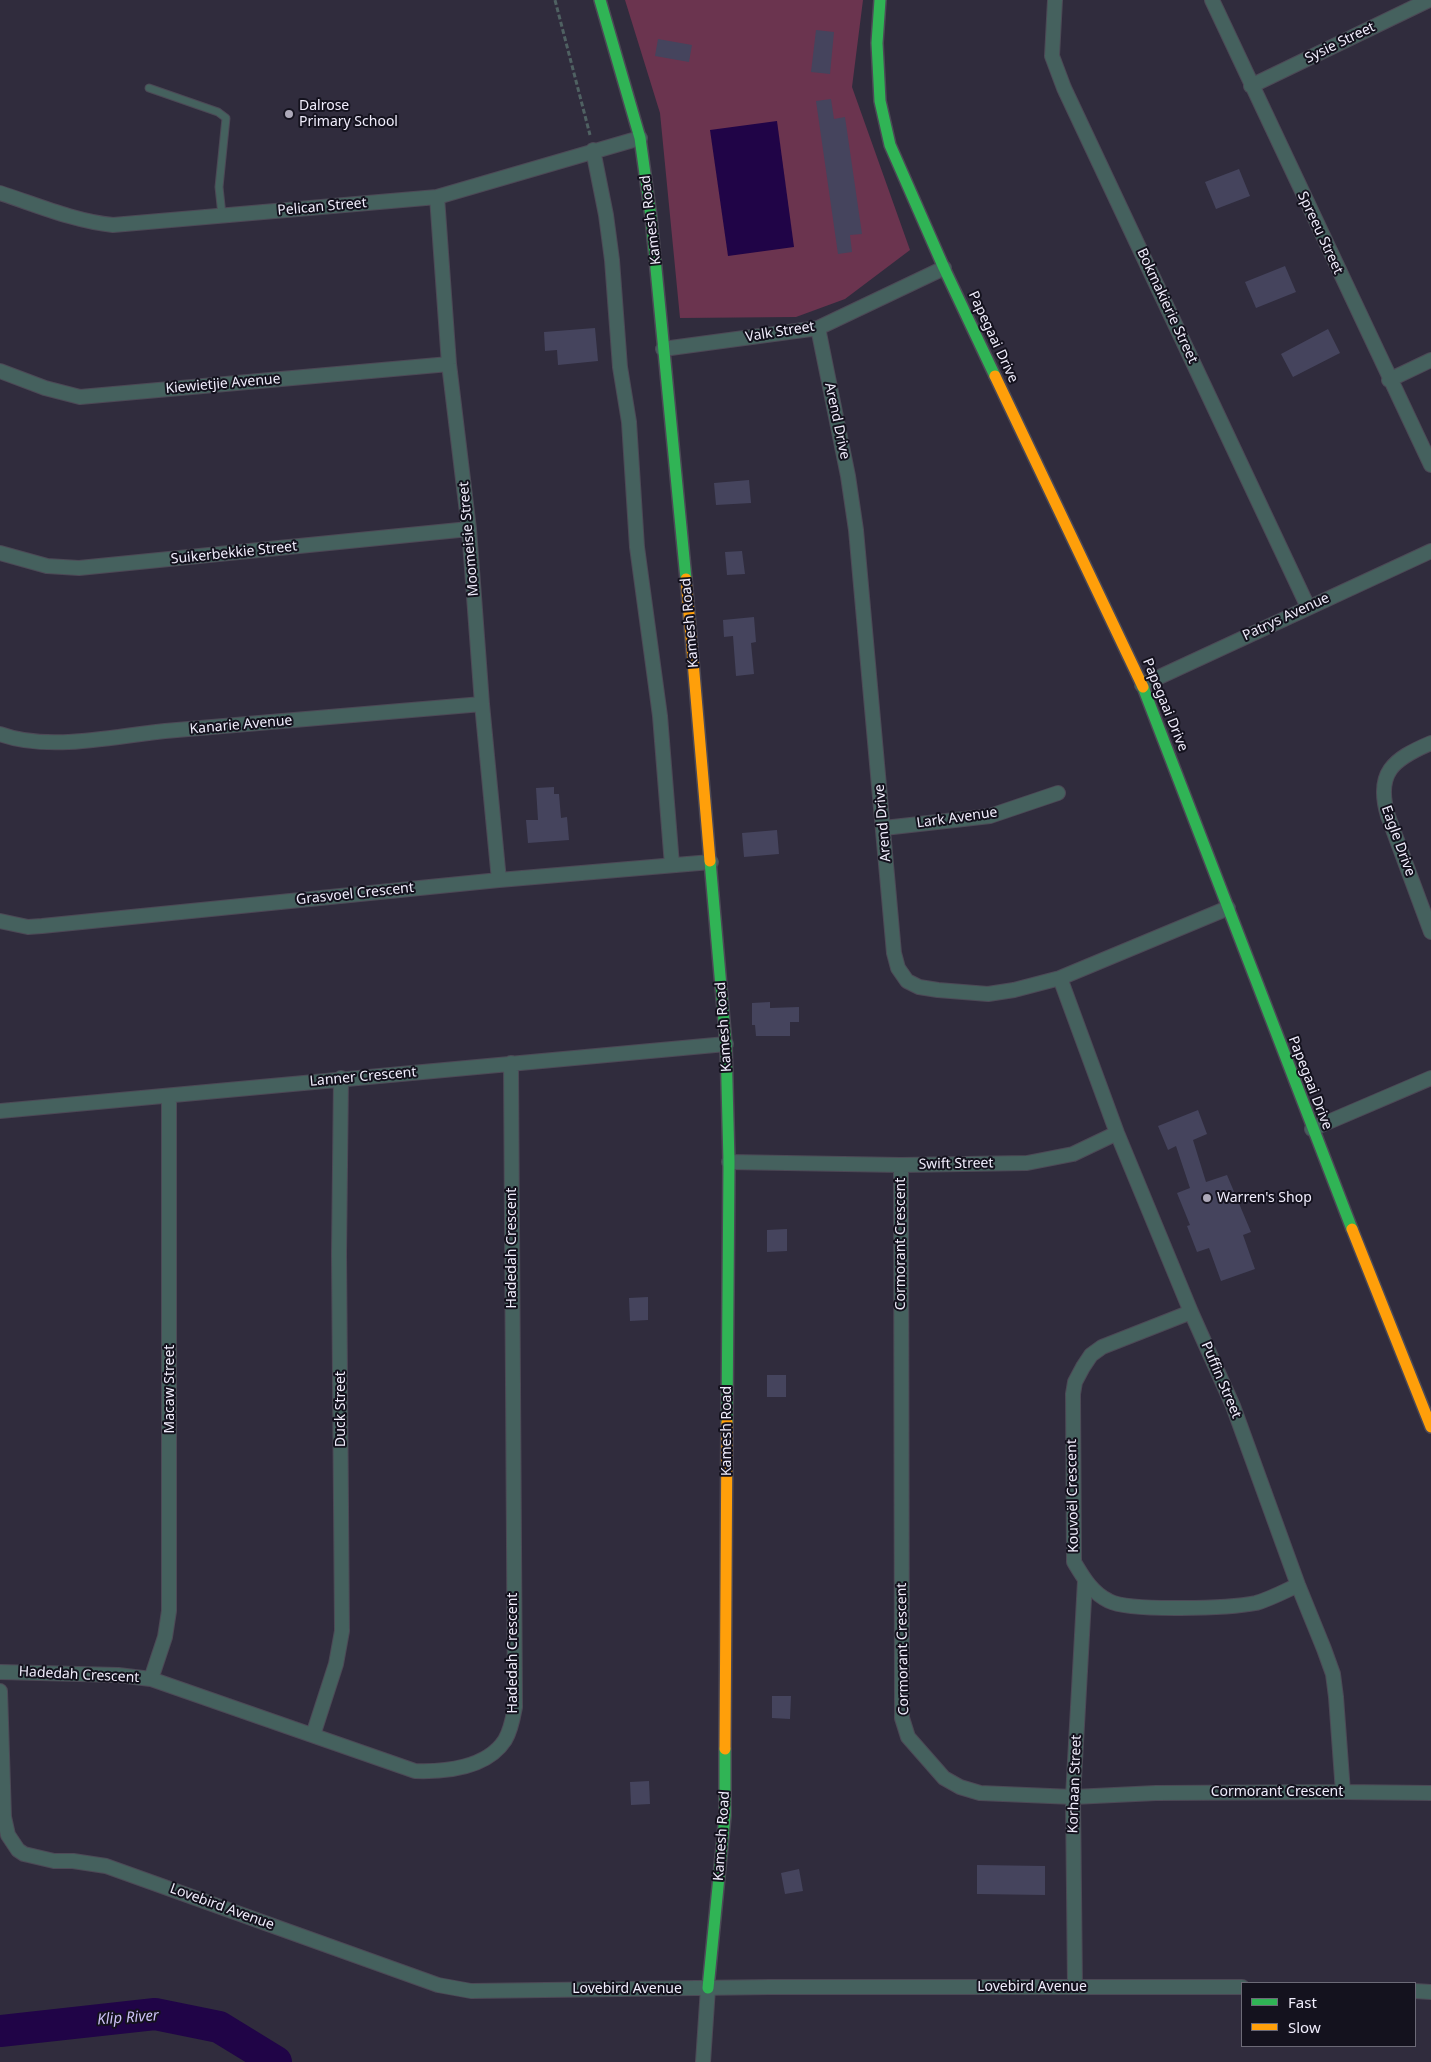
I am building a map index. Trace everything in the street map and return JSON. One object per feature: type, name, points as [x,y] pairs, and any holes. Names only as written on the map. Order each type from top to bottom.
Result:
[{"type":"street","name":"Kamesh Road","points":[[600,0],[640,138],[655,250],[726,1044],[729,1162],[725,1816],[708,1988],[703,2062]]},
{"type":"street","name":"Papegaai Drive","points":[[880,0],[877,43],[880,101],[890,145],[944,268],[1142,684],[1312,1129],[1431,1427]]},
{"type":"street","name":"Bokmakierie Street","points":[[1055,0],[1052,56],[1064,88],[1308,607]]},
{"type":"street","name":"Spreeu Street","points":[[1212,0],[1431,466]]},
{"type":"street","name":"Sysie Street","points":[[1251,86],[1429,0]]},
{"type":"street","name":"Pelican Street","points":[[0,193],[68,216],[95,223],[113,225],[437,198],[593,150],[640,138]]},
{"type":"street","points":[[593,150],[606,215],[612,260],[620,367],[629,422],[636,547],[660,716],[672,865]]},
{"type":"street","name":"Moomeisie Street","points":[[437,198],[450,364],[469,529],[482,704],[499,880]]},
{"type":"street","name":"Valk Street","points":[[664,349],[818,328],[944,268]]},
{"type":"street","name":"Arend Drive","points":[[818,328],[848,476],[856,530],[894,953],[898,968],[907,981],[919,987],[938,990],[988,994],[1014,990],[1060,978],[1228,908]]},
{"type":"street","points":[[1389,380],[1431,360]]},
{"type":"street","name":"Kiewietjie Avenue","points":[[0,371],[45,388],[80,397],[450,364]]},
{"type":"street","name":"Suikerbekkie Street","points":[[0,553],[47,566],[79,568],[469,529]]},
{"type":"street","name":"Patrys Avenue","points":[[1142,684],[1431,551]]},
{"type":"street","name":"Kanarie Avenue","points":[[0,734],[34,741],[81,741],[141,733],[482,704]]},
{"type":"street","name":"Eagle Drive","points":[[1431,743],[1400,759],[1388,771],[1383,787],[1384,802],[1388,816],[1431,932]]},
{"type":"street","name":"Lark Avenue","points":[[884,828],[990,816],[1058,793]]},
{"type":"street","name":"Grasvoel Crescent","points":[[0,921],[19,926],[42,926],[499,880],[711,862]]},
{"type":"street","name":"Puffin Street","points":[[1060,978],[1118,1133],[1191,1312],[1233,1406],[1298,1585],[1333,1674],[1343,1792]]},
{"type":"street","name":"Lanner Crescent","points":[[0,1111],[341,1078],[726,1044]]},
{"type":"street","name":"Hadedah Crescent","points":[[0,1672],[118,1675],[151,1679],[416,1771],[429,1772],[455,1769],[490,1755],[506,1740],[515,1707],[511,1064]]},
{"type":"street","name":"Duck Street","points":[[313,1735],[336,1664],[342,1631],[341,1078]]},
{"type":"street","points":[[1312,1129],[1431,1078]]},
{"type":"street","name":"Macaw Street","points":[[151,1679],[165,1636],[169,1611],[169,1096]]},
{"type":"street","name":"Swift Street","points":[[729,1162],[901,1165],[1027,1163],[1073,1154],[1118,1133]]},
{"type":"street","name":"Cormorant Crescent","points":[[901,1165],[902,1718],[908,1737],[923,1755],[944,1778],[960,1788],[980,1794],[1072,1797],[1343,1792],[1431,1794]]},
{"type":"street","name":"Kouvoël Crescent","points":[[1191,1312],[1102,1347],[1091,1355],[1075,1382],[1072,1412],[1074,1562],[1085,1581],[1110,1602],[1135,1608],[1234,1606],[1258,1602],[1298,1585]]},
{"type":"street","name":"Korhaan Street","points":[[1076,1987],[1072,1797],[1085,1581]]},
{"type":"street","name":"Lovebird Avenue","points":[[0,1691],[5,1827],[18,1850],[35,1858],[106,1866],[438,1986],[471,1991],[708,1988],[1241,1987]]},
{"type":"street","points":[[1416,1991],[1431,1992]]},
{"type":"lane","points":[[149,88],[218,112],[226,118],[219,187],[222,215]]},
{"type":"path","points":[[555,0],[593,150]]},
{"type":"shaded area","points":[[625,0],[863,0],[852,87],[910,250],[845,299],[796,317],[680,318],[660,113]]},
{"type":"shaded area","points":[[777,121],[794,247],[728,256],[710,130]]},
{"type":"building","points":[[816,30],[834,32],[830,74],[811,72]]},
{"type":"building","points":[[658,39],[692,45],[689,62],[655,56]]},
{"type":"building","points":[[831,99],[834,119],[845,117],[862,234],[850,235],[852,252],[838,254],[816,101]]},
{"type":"building","points":[[1239,169],[1250,196],[1216,209],[1205,182]]},
{"type":"building","points":[[1285,266],[1296,292],[1256,308],[1245,282]]},
{"type":"building","points":[[595,328],[598,361],[558,365],[557,350],[545,351],[544,332]]},
{"type":"building","points":[[1328,329],[1340,353],[1293,377],[1281,354]]},
{"type":"building","points":[[749,480],[751,503],[716,505],[714,483]]},
{"type":"building","points":[[742,551],[745,574],[727,575],[725,552]]},
{"type":"building","points":[[754,617],[756,642],[751,643],[754,674],[736,676],[733,636],[724,637],[723,620]]},
{"type":"building","points":[[554,787],[554,794],[559,794],[561,818],[567,817],[569,840],[528,843],[526,820],[538,820],[536,788]]},
{"type":"building","points":[[777,830],[779,854],[744,857],[742,833]]},
{"type":"building","points":[[770,1002],[770,1008],[799,1007],[799,1022],[790,1022],[790,1036],[756,1036],[755,1025],[752,1025],[752,1003]]},
{"type":"building","points":[[1198,1110],[1207,1134],[1193,1140],[1206,1182],[1227,1175],[1251,1232],[1243,1235],[1255,1269],[1221,1281],[1209,1248],[1197,1252],[1187,1226],[1190,1225],[1177,1193],[1190,1188],[1176,1146],[1168,1150],[1158,1126]]},
{"type":"building","points":[[787,1229],[787,1251],[767,1252],[767,1230]]},
{"type":"building","points":[[648,1297],[648,1320],[630,1321],[629,1298]]},
{"type":"building","points":[[767,1375],[786,1375],[786,1397],[767,1397]]},
{"type":"building","points":[[772,1696],[791,1696],[790,1719],[772,1718]]},
{"type":"building","points":[[649,1781],[650,1804],[631,1805],[630,1782]]},
{"type":"building","points":[[977,1865],[1045,1866],[1045,1895],[977,1894]]},
{"type":"building","points":[[799,1869],[803,1891],[785,1894],[781,1873]]},
{"type":"waterway","name":"Klip River","points":[[0,2031],[155,2014],[219,2027],[276,2062]]},
{"type":"traffic: fast","points":[[600,0],[640,138],[651,217],[686,579]]},
{"type":"traffic: fast","points":[[880,0],[877,43],[880,101],[890,145],[944,268],[995,376]]},
{"type":"traffic: fast","points":[[1143,687],[1352,1229]]},
{"type":"traffic: fast","points":[[710,861],[726,1044],[729,1162],[727,1422]]},
{"type":"traffic: fast","points":[[708,1988],[725,1816],[725,1749]]},
{"type":"traffic: slow","points":[[995,376],[1143,687]]},
{"type":"traffic: slow","points":[[686,579],[710,861]]},
{"type":"traffic: slow","points":[[1352,1229],[1431,1427]]},
{"type":"traffic: slow","points":[[725,1749],[727,1422]]},
{"type":"place","name":"Dalrose Primary School","points":[[289,114]]},
{"type":"place","name":"Warren's Shop","points":[[1207,1198]]}]
